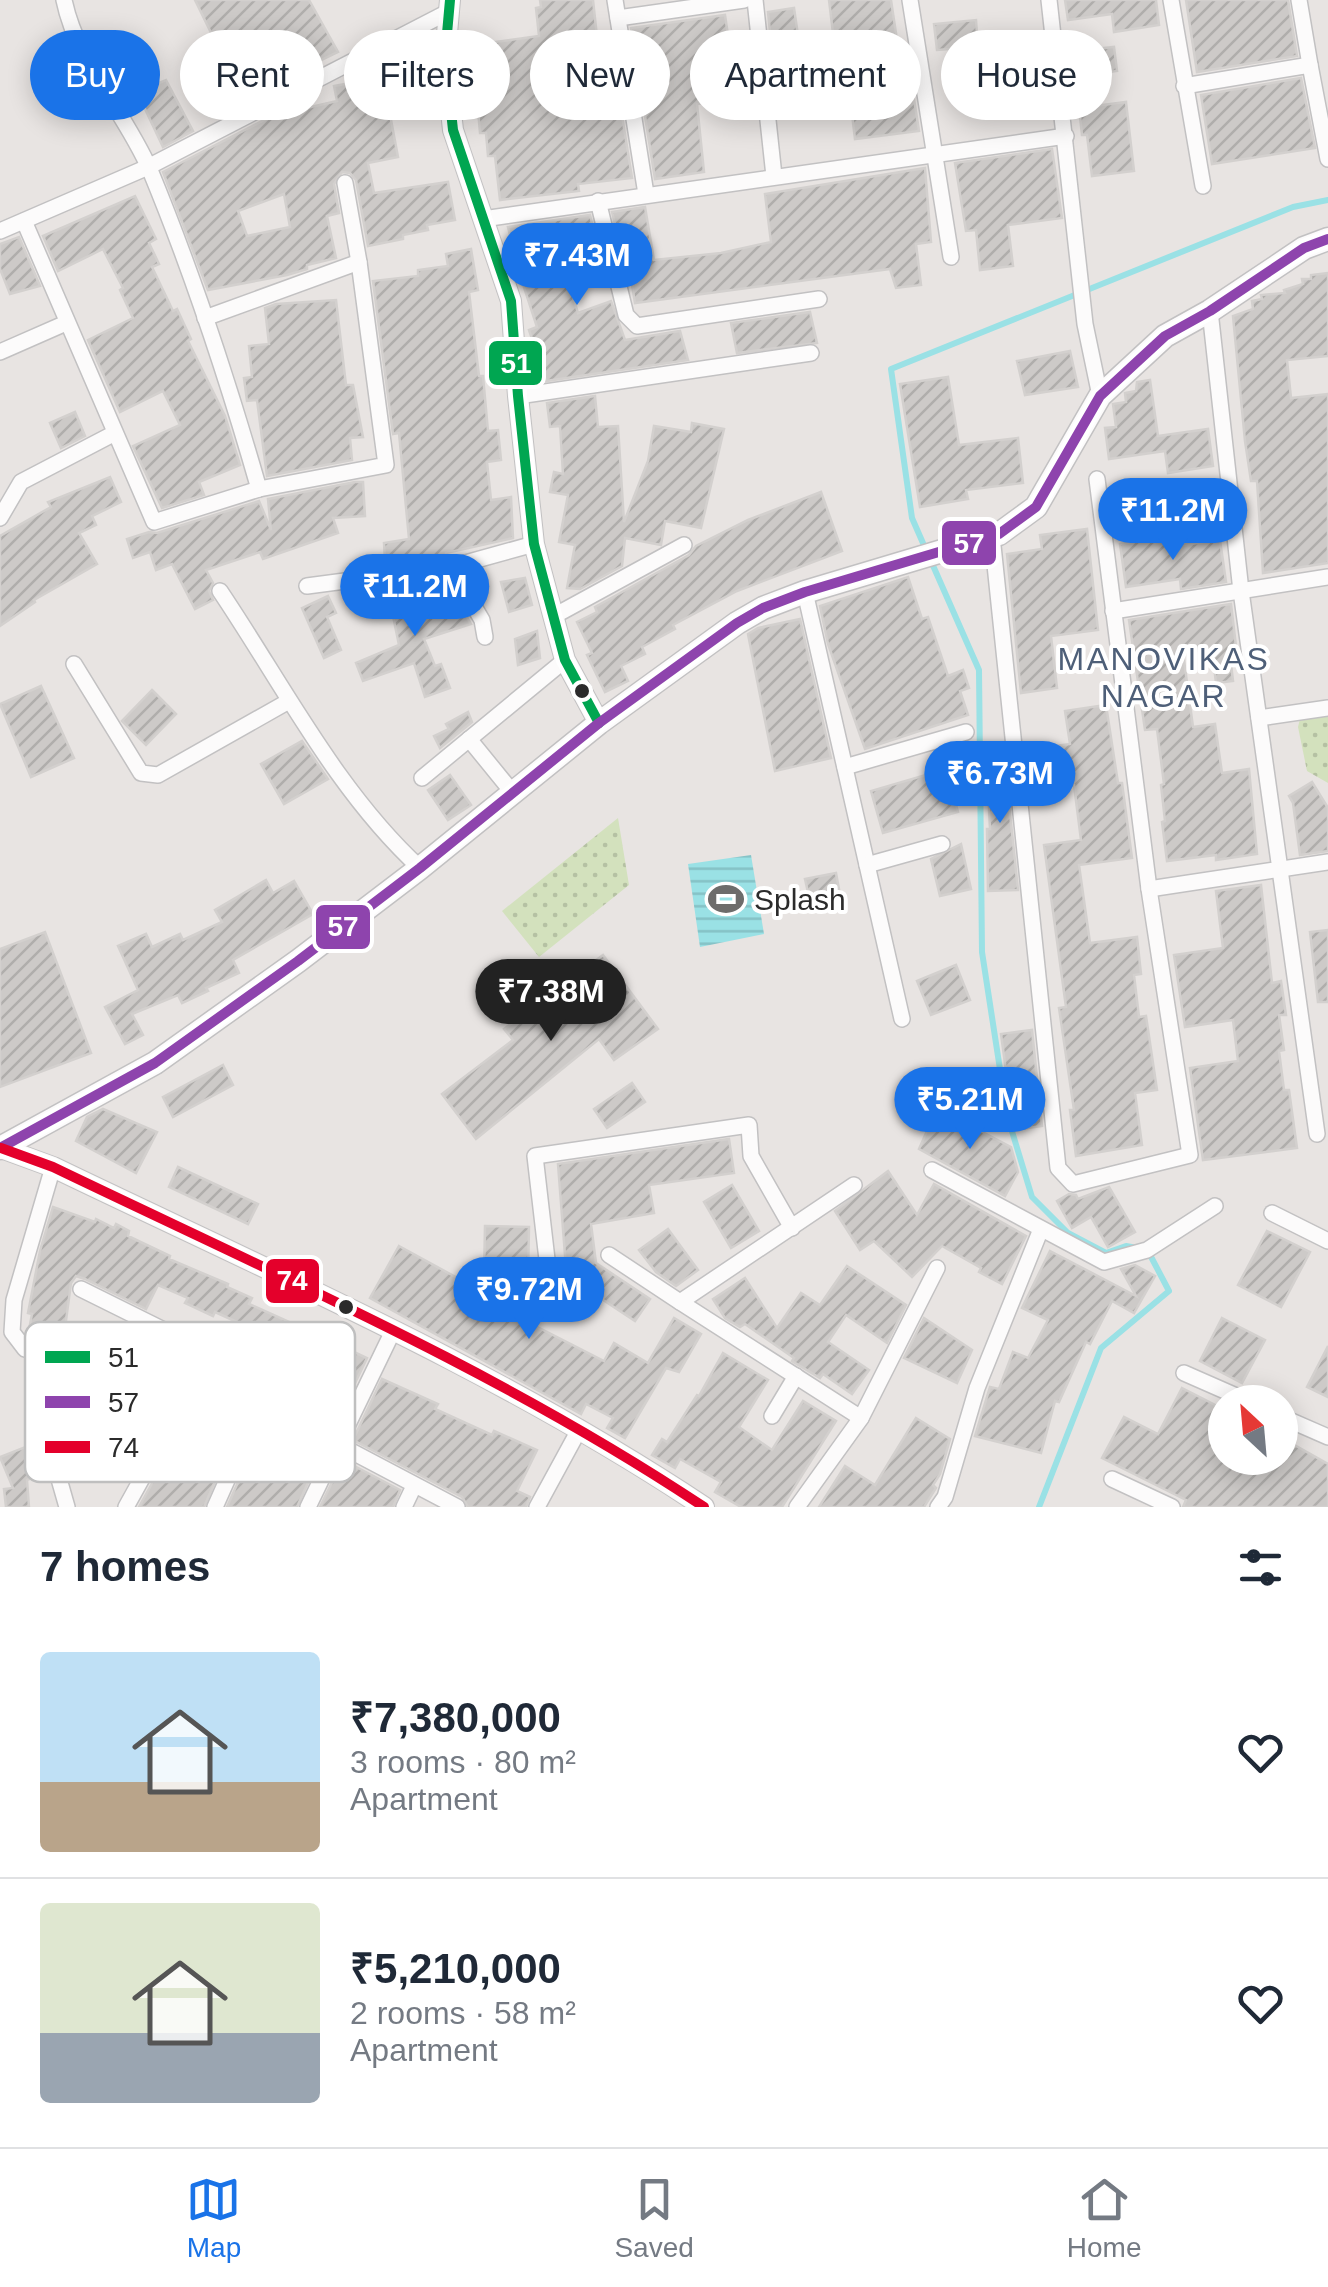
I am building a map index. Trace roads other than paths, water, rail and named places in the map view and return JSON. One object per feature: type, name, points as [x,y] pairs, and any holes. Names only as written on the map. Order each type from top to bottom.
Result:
[{"type":"main road","points":[[0,1148],[154,1063],[298,961],[599,723],[736,623],[805,592],[981,539],[1036,506],[1100,396],[1165,336],[1304,248],[1328,239]]},
{"type":"street","points":[[64,0],[74,37],[148,167],[226,375],[259,489]]},
{"type":"street","points":[[615,0],[646,194]]},
{"type":"street","points":[[618,18],[744,0]]},
{"type":"street","points":[[755,0],[774,176]]},
{"type":"street","points":[[910,0],[951,257]]},
{"type":"street","points":[[1049,0],[1085,324],[1100,396]]},
{"type":"street","points":[[1172,0],[1203,186]]},
{"type":"street","points":[[1300,0],[1328,159]]},
{"type":"street","points":[[0,231],[148,167],[449,6]]},
{"type":"street","points":[[449,6],[445,56],[454,130],[511,301],[534,544],[565,660],[599,723]]},
{"type":"street","points":[[1184,86],[1310,65]]},
{"type":"street","points":[[483,218],[1066,136]]},
{"type":"street","points":[[24,221],[154,522],[259,489],[386,465],[345,183]]},
{"type":"street","points":[[598,201],[626,315],[637,326],[818,299]]},
{"type":"street","points":[[205,318],[359,262]]},
{"type":"street","points":[[1210,311],[1242,591],[1317,1134]]},
{"type":"street","points":[[0,352],[66,324]]},
{"type":"street","points":[[518,396],[812,353]]},
{"type":"street","points":[[0,518],[21,482],[113,434]]},
{"type":"street","points":[[981,539],[1058,1168],[1073,1184],[1190,1154],[1096,479]]},
{"type":"street","points":[[307,586],[451,566],[534,544]]},
{"type":"street","points":[[554,616],[684,545]]},
{"type":"street","points":[[451,566],[482,620],[485,637]]},
{"type":"street","points":[[1113,611],[1328,577]]},
{"type":"street","points":[[220,591],[289,701],[390,842],[420,868]]},
{"type":"street","points":[[805,592],[902,1019]]},
{"type":"street","points":[[422,778],[565,660]]},
{"type":"street","points":[[74,664],[141,773],[158,775],[289,701]]},
{"type":"street","points":[[1259,718],[1328,708]]},
{"type":"street","points":[[845,767],[966,732]]},
{"type":"street","points":[[469,740],[512,793]]},
{"type":"street","points":[[867,865],[942,844]]},
{"type":"street","points":[[1150,888],[1328,862]]},
{"type":"street","points":[[552,1294],[535,1156],[749,1125],[751,1156],[792,1228]]},
{"type":"street","points":[[0,1148],[52,1167],[394,1331],[580,1428],[704,1507]]},
{"type":"street","points":[[25,1349],[12,1332],[14,1300],[52,1167]]},
{"type":"street","points":[[932,1170],[1104,1262],[1147,1250],[1215,1206]]},
{"type":"street","points":[[680,1302],[854,1185]]},
{"type":"street","points":[[1272,1213],[1328,1241]]},
{"type":"street","points":[[938,1507],[945,1497],[977,1388],[1041,1229]]},
{"type":"street","points":[[609,1255],[861,1418]]},
{"type":"street","points":[[797,1507],[861,1418],[937,1268]]},
{"type":"street","points":[[82,1289],[148,1322]]},
{"type":"street","points":[[355,1410],[394,1331]]},
{"type":"street","points":[[1184,1373],[1211,1385]]},
{"type":"street","points":[[772,1416],[796,1376]]},
{"type":"street","points":[[1298,1424],[1328,1437]]},
{"type":"street","points":[[538,1507],[580,1428]]},
{"type":"street","points":[[355,1454],[457,1507]]},
{"type":"street","points":[[1112,1479],[1172,1507]]},
{"type":"street","points":[[60,1482],[67,1507]]},
{"type":"street","points":[[126,1507],[140,1482]]},
{"type":"street","points":[[215,1507],[226,1482]]},
{"type":"street","points":[[308,1507],[320,1482]]},
{"type":"street","points":[[404,1507],[414,1486]]},
{"type":"water","name":"Splash","points":[[751,855],[764,934],[700,947],[688,864]]},
{"type":"waterway","points":[[926,550],[912,518],[891,369],[1293,207],[1328,200]]},
{"type":"waterway","points":[[931,561],[979,670],[982,952],[1007,1115],[1032,1197],[1068,1233],[1106,1253],[1126,1246],[1137,1248]]},
{"type":"waterway","points":[[1039,1507],[1101,1348],[1169,1291],[1148,1251]]},
{"type":"place","name":"Splash","points":[[726,899]]},
{"type":"district","name":"MANOVIKAS NAGAR","points":[[1164,678]]}]
